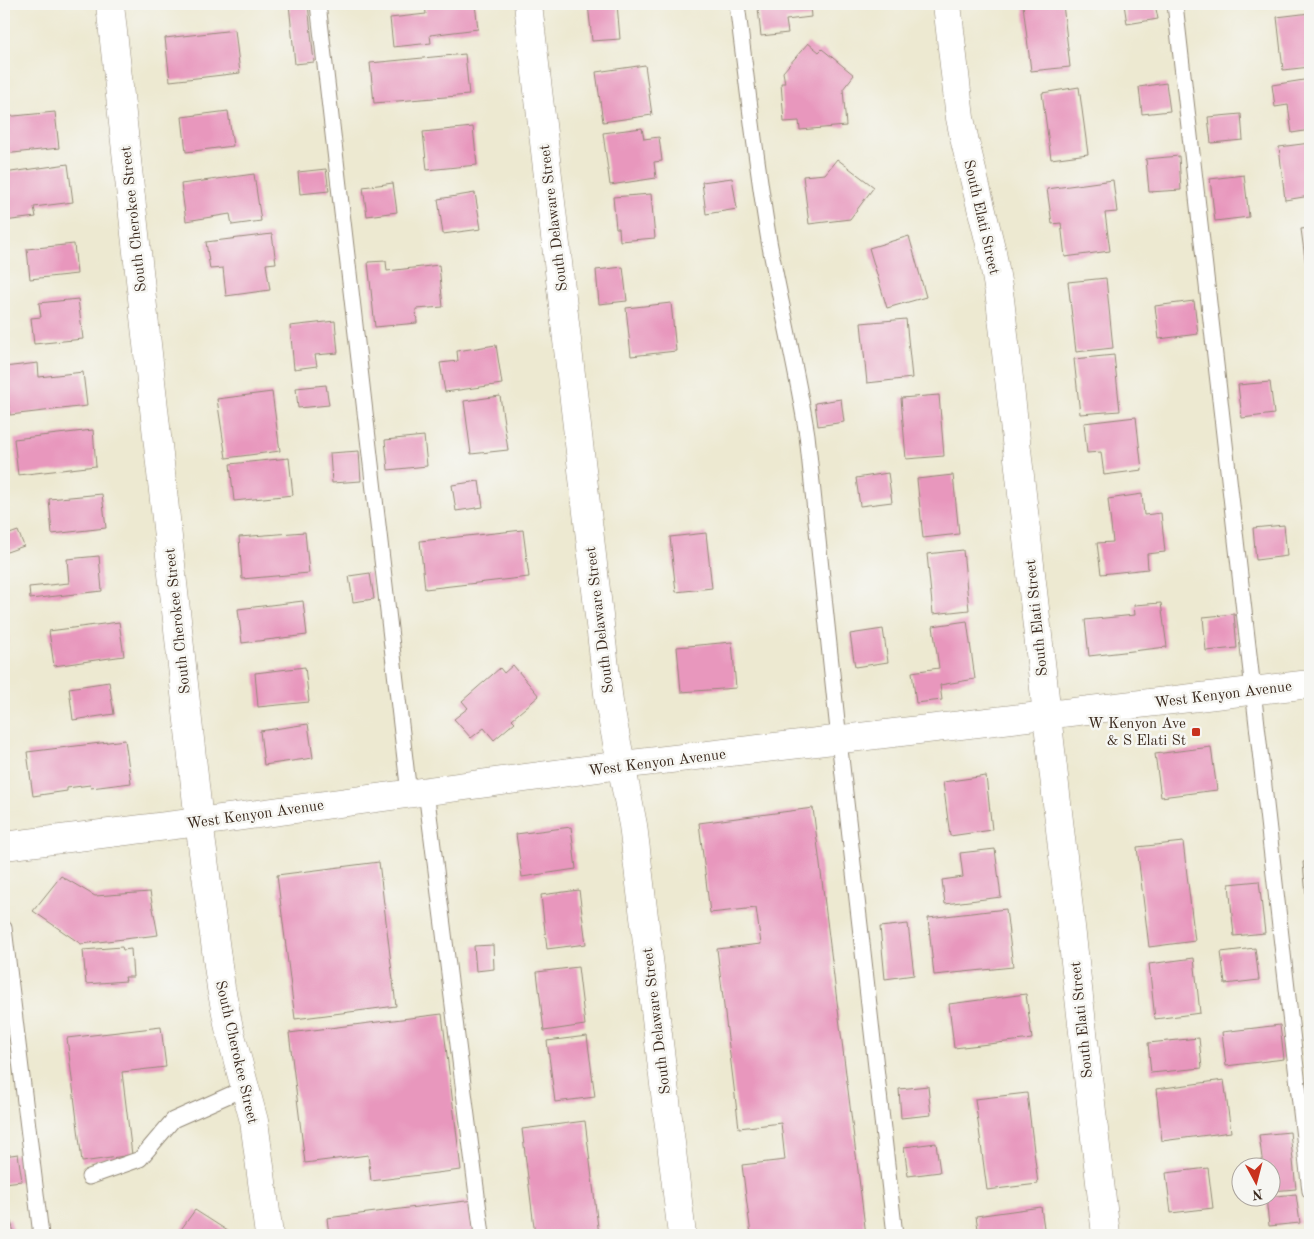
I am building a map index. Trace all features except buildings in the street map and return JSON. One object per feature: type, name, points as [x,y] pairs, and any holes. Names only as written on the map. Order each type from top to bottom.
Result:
[{"type":"street","name":"South Cherokee Street","points":[[110,4],[199,822],[221,988],[229,1028],[254,1121],[268,1235]]},
{"type":"street","name":"South Delaware Street","points":[[528,4],[609,702],[633,825],[682,1235]]},
{"type":"street","name":"South Elati Street","points":[[946,4],[965,142],[992,252],[1000,299],[1106,1235]]},
{"type":"street","name":"West Kenyon Avenue","points":[[4,846],[199,822],[621,765],[1310,684]]},
{"type":"lane","points":[[318,4],[417,793],[482,1235]]},
{"type":"lane","points":[[737,4],[759,182],[800,390],[807,435],[839,740],[895,1235]]},
{"type":"lane","points":[[1175,4],[1253,691],[1304,1079],[1310,1191]]},
{"type":"lane","points":[[4,928],[41,1235]]},
{"type":"lane","points":[[89,1177],[140,1159],[173,1120],[245,1088]]},
{"type":"place","name":"W Kenyon Ave & S Elati St","points":[[1196,732]]}]
